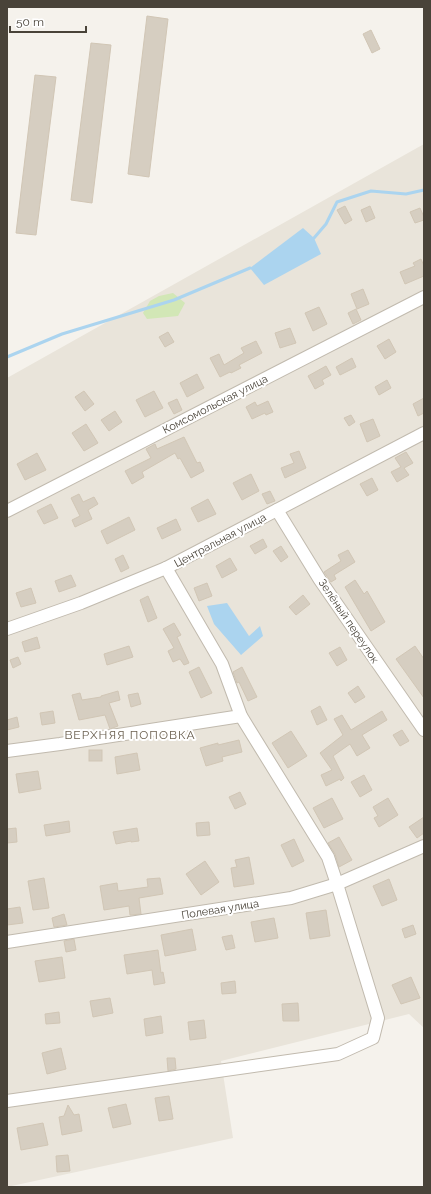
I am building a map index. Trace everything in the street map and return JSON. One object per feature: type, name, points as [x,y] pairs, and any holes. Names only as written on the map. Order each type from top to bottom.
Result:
[{"type":"street","name":"Комсомольская улица","points":[[7,511],[424,297]]},
{"type":"street","name":"Центральная улица","points":[[7,629],[81,603],[166,568],[424,433]]},
{"type":"street","name":"Зелёный переулок","points":[[277,510],[320,580],[424,730]]},
{"type":"street","points":[[7,1102],[338,1054],[373,1038],[378,1018],[328,857],[242,716],[222,664],[166,568]]},
{"type":"street","points":[[7,751],[242,716]]},
{"type":"street","name":"Полевая улица","points":[[7,942],[291,898],[337,884],[424,846]]},
{"type":"shaded area","points":[[424,144],[424,1028],[409,1014],[221,1061],[233,1138],[7,1187],[7,378]]},
{"type":"green space","points":[[173,293],[185,303],[178,316],[147,319],[143,313],[150,301],[159,296]]},
{"type":"water","points":[[303,228],[314,238],[321,254],[264,285],[250,268]]},
{"type":"water","points":[[227,603],[249,636],[260,626],[263,636],[241,655],[214,624],[207,606]]},
{"type":"building","points":[[147,16],[168,19],[149,177],[128,174]]},
{"type":"building","points":[[371,30],[380,49],[372,53],[363,34]]},
{"type":"building","points":[[91,43],[111,45],[92,203],[71,200]]},
{"type":"building","points":[[35,75],[56,77],[36,235],[16,233]]},
{"type":"building","points":[[345,206],[352,220],[345,224],[337,210]]},
{"type":"building","points":[[370,206],[375,218],[366,222],[361,210]]},
{"type":"building","points":[[420,208],[424,220],[415,223],[410,212]]},
{"type":"building","points":[[421,259],[424,266],[424,276],[405,284],[400,272],[415,266],[413,263]]},
{"type":"building","points":[[363,289],[369,304],[357,309],[351,294]]},
{"type":"building","points":[[319,307],[327,324],[313,331],[305,313]]},
{"type":"building","points":[[356,309],[361,320],[353,324],[348,313]]},
{"type":"building","points":[[290,328],[296,343],[280,348],[275,333]]},
{"type":"building","points":[[168,332],[174,342],[165,347],[159,337]]},
{"type":"building","points":[[389,339],[396,352],[385,359],[377,346]]},
{"type":"building","points":[[256,341],[262,353],[239,365],[241,368],[220,377],[210,358],[219,354],[224,365],[244,353],[241,348]]},
{"type":"building","points":[[352,358],[356,367],[340,375],[336,367]]},
{"type":"building","points":[[326,366],[331,375],[322,380],[324,384],[315,389],[308,376]]},
{"type":"building","points":[[197,374],[204,388],[187,397],[180,383]]},
{"type":"building","points":[[387,380],[391,388],[379,395],[375,387]]},
{"type":"building","points":[[84,391],[94,404],[85,411],[75,397]]},
{"type":"building","points":[[154,391],[163,408],[145,417],[136,400]]},
{"type":"building","points":[[424,398],[424,413],[418,416],[413,404]]},
{"type":"building","points":[[177,399],[182,410],[174,414],[168,403]]},
{"type":"building","points":[[268,401],[273,412],[266,415],[265,413],[252,419],[246,407],[255,402],[257,406]]},
{"type":"building","points":[[115,411],[122,422],[109,431],[101,420]]},
{"type":"building","points":[[351,415],[355,422],[349,426],[344,418]]},
{"type":"building","points":[[373,419],[380,436],[367,442],[360,424]]},
{"type":"building","points":[[86,424],[98,443],[84,451],[72,433]]},
{"type":"building","points":[[184,437],[197,463],[200,462],[204,471],[191,478],[180,458],[178,459],[175,453],[142,472],[144,477],[132,484],[125,471],[151,458],[146,449],[155,444],[157,449]]},
{"type":"building","points":[[299,451],[306,468],[285,478],[281,468],[294,463],[290,454]]},
{"type":"building","points":[[406,452],[413,463],[404,468],[409,475],[397,482],[391,472],[401,467],[395,458]]},
{"type":"building","points":[[37,453],[46,470],[25,480],[17,464]]},
{"type":"building","points":[[251,474],[259,491],[242,500],[233,483]]},
{"type":"building","points":[[372,478],[378,490],[367,496],[360,484]]},
{"type":"building","points":[[270,491],[275,501],[267,504],[262,494]]},
{"type":"building","points":[[79,494],[83,502],[94,497],[98,504],[88,510],[92,519],[75,527],[72,520],[80,516],[71,498]]},
{"type":"building","points":[[208,499],[216,514],[198,522],[191,508]]},
{"type":"building","points":[[51,504],[58,518],[44,524],[37,511]]},
{"type":"building","points":[[129,517],[135,530],[107,544],[101,531]]},
{"type":"building","points":[[176,519],[181,530],[162,539],[157,528]]},
{"type":"building","points":[[263,539],[267,547],[255,554],[250,546]]},
{"type":"building","points":[[281,546],[288,557],[281,562],[273,551]]},
{"type":"building","points":[[348,550],[355,562],[334,575],[336,579],[331,582],[324,572],[341,561],[338,555]]},
{"type":"building","points":[[123,555],[129,568],[121,572],[115,559]]},
{"type":"building","points":[[230,558],[237,570],[222,578],[216,566]]},
{"type":"building","points":[[71,575],[76,586],[59,592],[55,581]]},
{"type":"building","points":[[355,580],[364,594],[367,591],[385,622],[371,631],[345,587]]},
{"type":"building","points":[[207,583],[212,596],[199,601],[194,588]]},
{"type":"building","points":[[31,588],[36,603],[21,607],[16,593]]},
{"type":"building","points":[[303,595],[310,604],[296,615],[289,607]]},
{"type":"building","points":[[148,596],[157,618],[148,622],[140,600]]},
{"type":"building","points":[[174,623],[181,635],[177,637],[189,663],[184,665],[180,659],[173,662],[168,651],[174,648],[163,629]]},
{"type":"building","points":[[37,637],[40,648],[25,652],[22,642]]},
{"type":"building","points":[[129,646],[133,657],[107,665],[104,654]]},
{"type":"building","points":[[415,646],[424,659],[424,698],[396,659]]},
{"type":"building","points":[[340,647],[347,660],[337,666],[329,653]]},
{"type":"building","points":[[18,657],[21,664],[13,668],[10,660]]},
{"type":"building","points":[[199,667],[212,693],[201,698],[189,672]]},
{"type":"building","points":[[242,667],[257,697],[248,701],[239,682],[237,683],[233,672]]},
{"type":"building","points":[[358,686],[365,697],[355,703],[348,693]]},
{"type":"building","points":[[118,691],[120,700],[109,703],[118,726],[110,729],[105,715],[79,720],[72,695],[80,693],[82,700],[101,697]]},
{"type":"building","points":[[138,693],[141,704],[131,707],[128,695]]},
{"type":"building","points":[[320,706],[327,720],[317,725],[311,711]]},
{"type":"building","points":[[53,711],[55,723],[42,725],[40,713]]},
{"type":"building","points":[[382,711],[387,720],[362,735],[370,748],[357,756],[350,744],[333,756],[344,778],[341,781],[340,779],[326,786],[321,775],[332,770],[320,753],[343,735],[334,719],[342,715],[351,730]]},
{"type":"building","points":[[17,717],[19,727],[7,730],[7,720]]},
{"type":"building","points":[[402,730],[409,741],[400,746],[393,735]]},
{"type":"building","points":[[291,731],[307,756],[288,768],[272,743]]},
{"type":"building","points":[[239,740],[242,752],[222,757],[223,761],[206,766],[200,748],[218,743],[218,745]]},
{"type":"building","points":[[89,750],[102,750],[102,761],[89,761]]},
{"type":"building","points":[[137,753],[140,770],[117,774],[115,757]]},
{"type":"building","points":[[38,771],[41,789],[19,793],[16,774]]},
{"type":"building","points":[[364,775],[372,790],[360,797],[351,782]]},
{"type":"building","points":[[240,792],[246,804],[235,809],[229,797]]},
{"type":"building","points":[[332,798],[343,819],[324,828],[313,808]]},
{"type":"building","points":[[388,798],[398,815],[379,827],[374,818],[378,816],[373,807]]},
{"type":"building","points":[[424,817],[424,833],[417,838],[409,827]]},
{"type":"building","points":[[69,821],[70,832],[46,836],[44,825]]},
{"type":"building","points":[[209,822],[210,835],[197,836],[196,823]]},
{"type":"building","points":[[16,828],[17,842],[7,843],[7,829]]},
{"type":"building","points":[[137,828],[139,841],[116,844],[113,832]]},
{"type":"building","points":[[339,837],[352,860],[339,867],[335,854],[328,843]]},
{"type":"building","points":[[294,839],[304,861],[292,867],[281,845]]},
{"type":"building","points":[[249,857],[254,884],[234,887],[231,868],[237,867],[235,860]]},
{"type":"building","points":[[205,861],[219,882],[201,895],[186,874]]},
{"type":"building","points":[[44,878],[49,908],[33,910],[28,881]]},
{"type":"building","points":[[160,878],[163,894],[139,898],[141,914],[130,915],[129,906],[104,910],[100,886],[117,883],[118,891],[148,887],[147,879]]},
{"type":"building","points":[[389,879],[397,900],[382,906],[373,886]]},
{"type":"building","points":[[20,907],[23,923],[7,925],[7,909]]},
{"type":"building","points":[[326,910],[330,936],[310,939],[306,913]]},
{"type":"building","points":[[64,914],[67,925],[54,927],[52,918]]},
{"type":"building","points":[[274,918],[278,938],[255,942],[251,922]]},
{"type":"building","points":[[413,925],[416,934],[405,938],[402,929]]},
{"type":"building","points":[[192,929],[196,950],[165,956],[161,935]]},
{"type":"building","points":[[232,935],[235,948],[226,950],[222,937]]},
{"type":"building","points":[[74,939],[76,950],[66,952],[64,941]]},
{"type":"building","points":[[158,950],[161,973],[163,972],[165,983],[154,985],[152,970],[127,974],[124,955]]},
{"type":"building","points":[[62,957],[65,978],[39,982],[35,961]]},
{"type":"building","points":[[411,977],[420,998],[401,1004],[392,985]]},
{"type":"building","points":[[235,981],[236,993],[222,994],[221,983]]},
{"type":"building","points":[[110,998],[113,1013],[93,1017],[90,1001]]},
{"type":"building","points":[[298,1003],[299,1021],[283,1021],[282,1004]]},
{"type":"building","points":[[59,1012],[60,1023],[46,1024],[45,1014]]},
{"type":"building","points":[[161,1016],[163,1033],[146,1036],[144,1019]]},
{"type":"building","points":[[204,1020],[206,1038],[190,1040],[188,1022]]},
{"type":"building","points":[[61,1048],[66,1069],[47,1074],[42,1053]]},
{"type":"building","points":[[167,1058],[175,1058],[176,1069],[168,1071]]},
{"type":"building","points":[[169,1096],[173,1119],[159,1121],[155,1098]]},
{"type":"building","points":[[126,1104],[131,1124],[113,1128],[108,1108]]},
{"type":"building","points":[[68,1105],[74,1115],[79,1114],[82,1131],[62,1135],[59,1117],[64,1116]]},
{"type":"building","points":[[43,1123],[48,1145],[21,1150],[17,1128]]},
{"type":"building","points":[[68,1155],[70,1171],[57,1172],[56,1156]]},
{"type":"waterway","points":[[314,238],[326,224],[337,202],[371,191],[406,194],[424,190]]},
{"type":"waterway","points":[[7,357],[62,334],[174,300],[250,268]]},
{"type":"district","name":"ВЕРХНЯЯ ПОПОВКА","points":[[130,735]]}]
